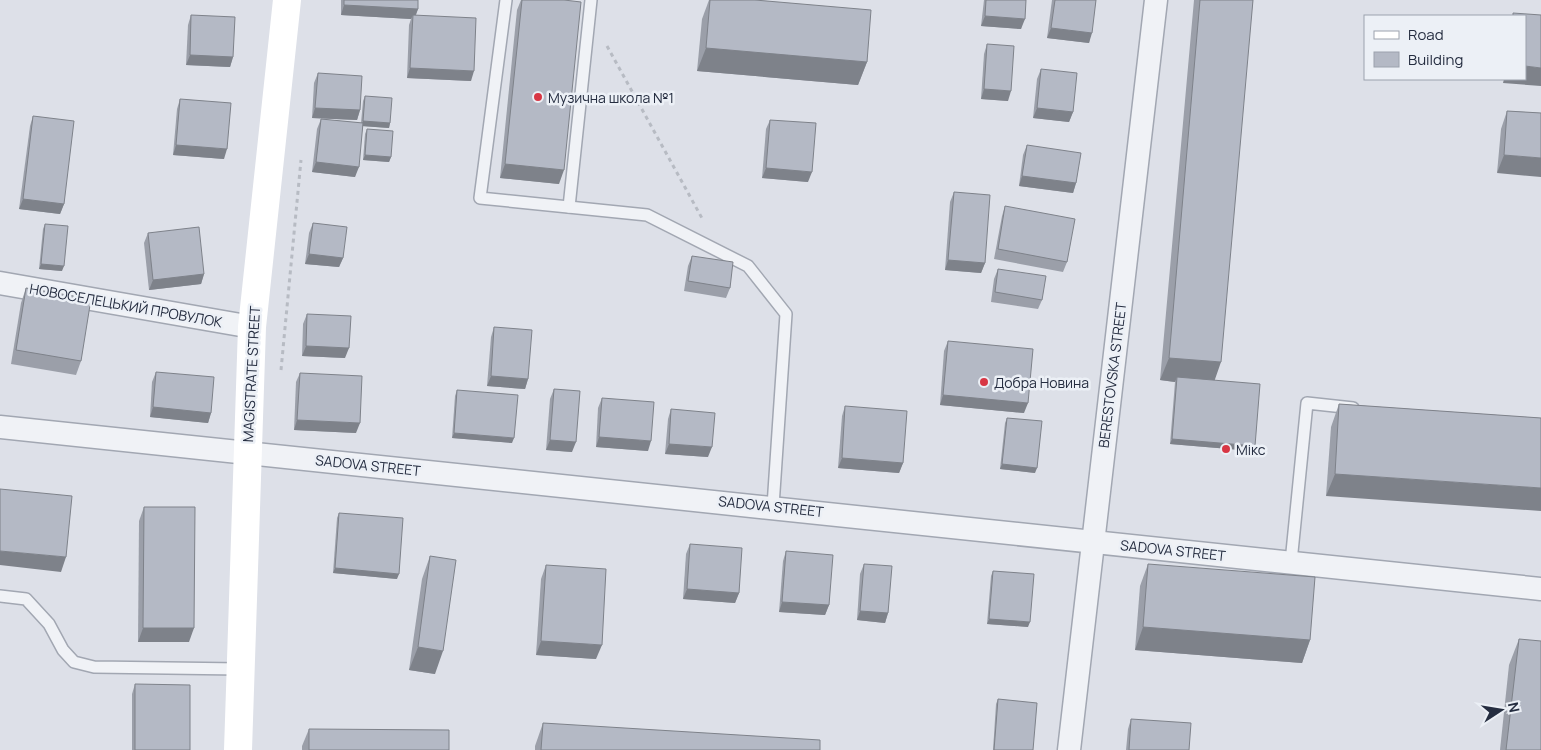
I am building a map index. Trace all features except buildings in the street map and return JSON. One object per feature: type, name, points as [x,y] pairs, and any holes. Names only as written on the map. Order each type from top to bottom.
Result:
[{"type":"street","name":"MAGISTRATE STREET","points":[[238,750],[252,326],[287,0]]},
{"type":"street","name":"BERESTOVSKA STREET","points":[[1070,750],[1156,0]]},
{"type":"street","name":"НОВОСЕЛЕЦЬКИЙ ПРОВУЛОК","points":[[0,283],[252,326]]},
{"type":"street","name":"SADOVA STREET","points":[[0,428],[773,506],[1541,589]]},
{"type":"lane","points":[[506,0],[480,198],[647,215],[748,266],[786,314],[773,506]]},
{"type":"lane","points":[[569,207],[591,0]]},
{"type":"lane","points":[[1291,562],[1307,403],[1365,409]]},
{"type":"lane","points":[[0,596],[26,599],[49,624],[63,650],[74,662],[94,667],[240,669]]},
{"type":"path","points":[[590,15],[721,253]]},
{"type":"path","points":[[281,376],[301,158]]},
{"type":"place","name":"Музична школа №1","points":[[538,97]]},
{"type":"place","name":"Добра Новина","points":[[984,382]]},
{"type":"place","name":"Мікс","points":[[1226,449]]}]
